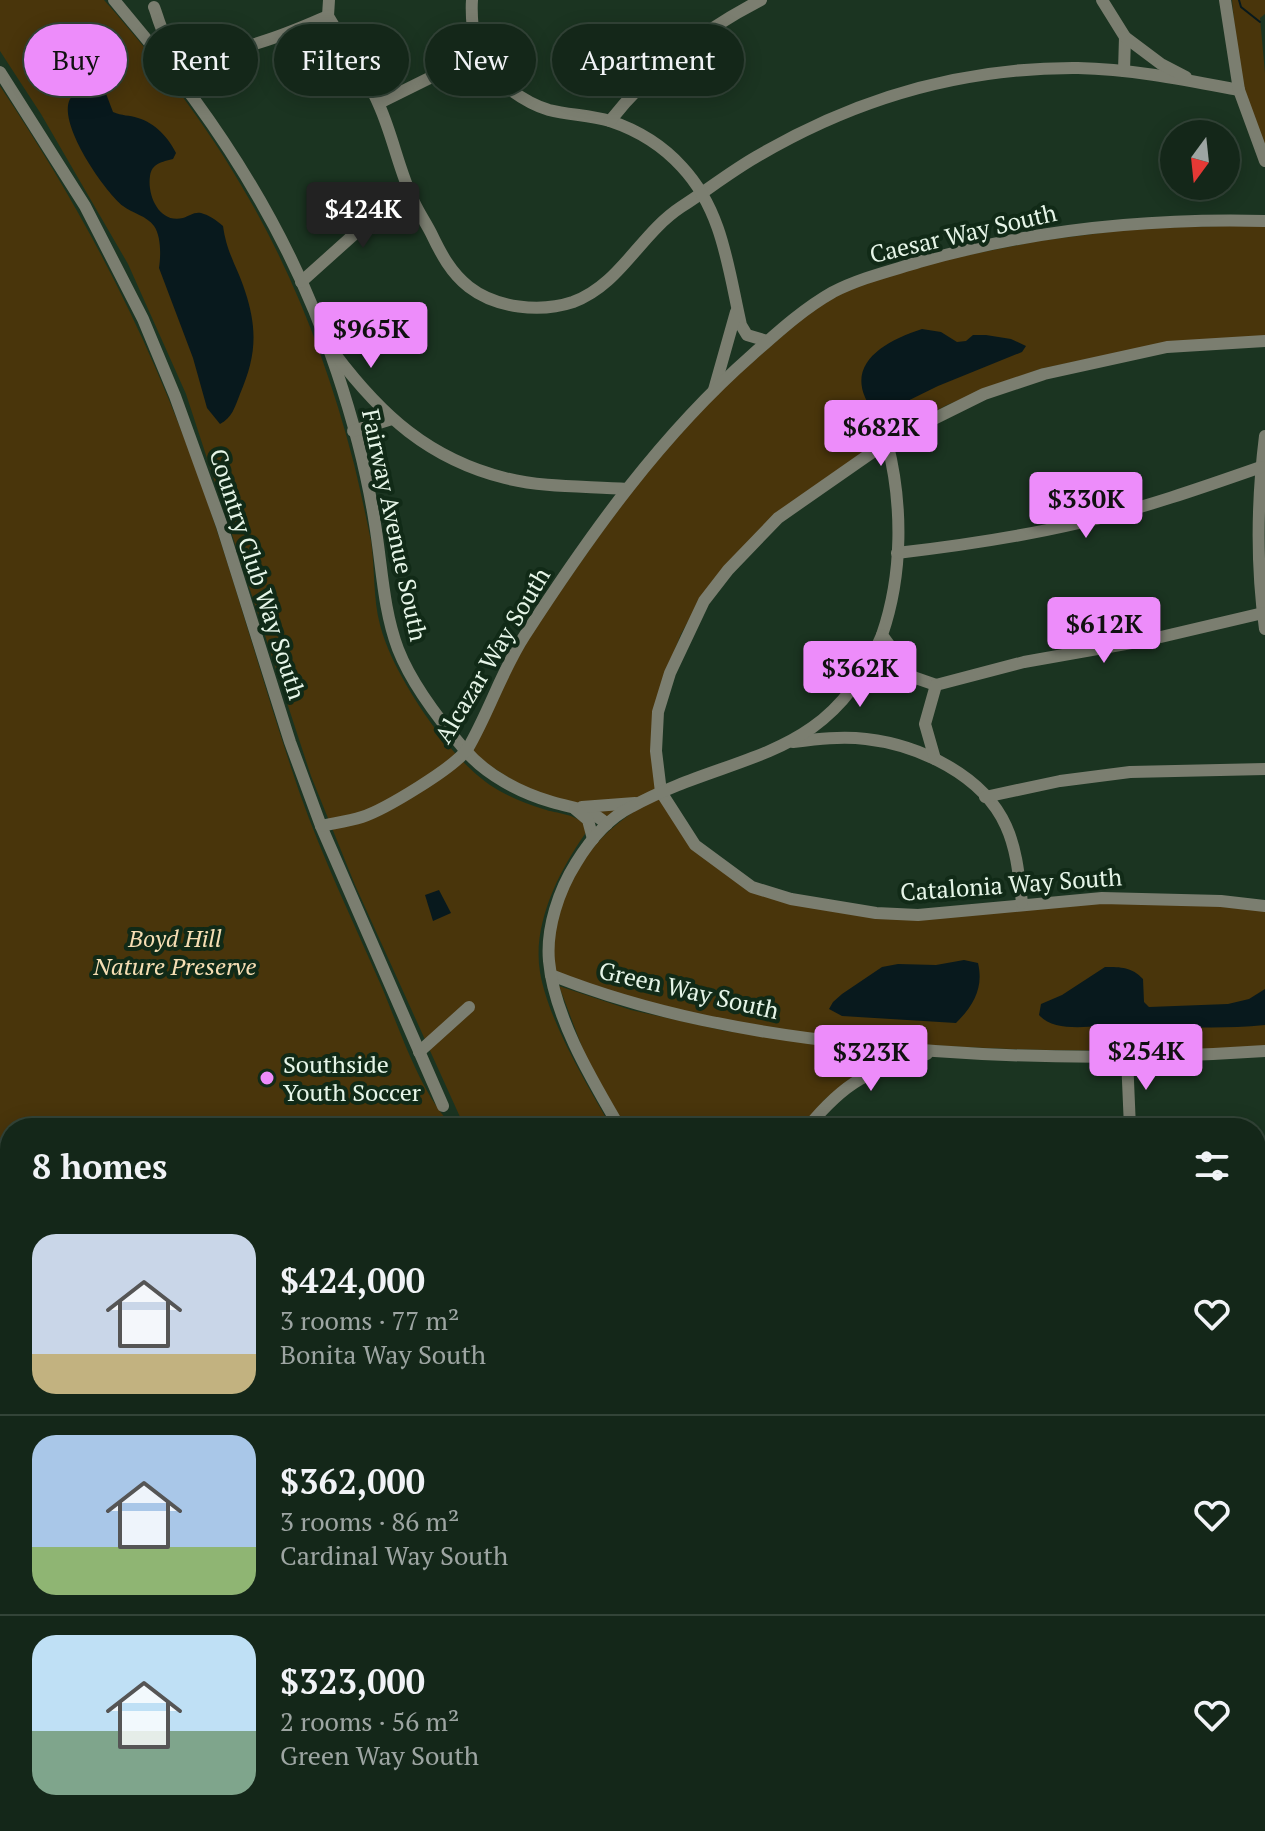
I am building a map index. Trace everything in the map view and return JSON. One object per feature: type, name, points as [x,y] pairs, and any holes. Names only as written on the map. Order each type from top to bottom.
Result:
[{"type":"street","name":"Fairway Avenue South","points":[[114,0],[143,34]]},
{"type":"street","points":[[329,0],[328,16],[379,103],[413,200],[447,264],[486,299],[505,305],[546,307],[573,302],[601,286],[625,264],[659,224],[756,157],[838,115],[892,94],[989,73],[1080,68],[1124,71],[1239,90]]},
{"type":"street","points":[[472,0],[475,24]]},
{"type":"street","points":[[610,121],[628,98],[679,51],[761,0]]},
{"type":"street","points":[[1102,0],[1125,37],[1161,64],[1192,81]]},
{"type":"street","points":[[1225,0],[1239,90],[1265,161]]},
{"type":"street","points":[[134,23],[154,4],[160,24]]},
{"type":"street","points":[[258,43],[328,16]]},
{"type":"street","points":[[1124,71],[1125,37]]},
{"type":"street","name":"Country Club Way South","points":[[0,72],[85,206],[143,319],[175,396],[222,526],[290,742],[321,826],[443,1106]]},
{"type":"street","points":[[379,103],[425,80]]},
{"type":"street","name":"Fairway Avenue South","points":[[192,96],[252,186],[301,282],[326,342],[353,431],[375,522],[390,624],[415,683],[466,751],[512,786],[532,796],[591,811],[607,824]]},
{"type":"street","points":[[519,96],[549,110],[610,121],[640,134],[665,151],[703,193],[720,232],[741,325],[747,335],[767,341]]},
{"type":"street","points":[[301,282],[369,221],[413,200]]},
{"type":"street","name":"Caesar Way South","points":[[627,489],[657,451],[713,391],[767,341],[835,291],[873,276],[942,256],[1085,229],[1189,221],[1265,221]]},
{"type":"street","points":[[713,391],[737,308]]},
{"type":"street","points":[[661,792],[656,751],[658,712],[683,642],[704,601],[728,570],[778,518],[887,442],[984,394],[1044,374],[1167,347],[1265,341]]},
{"type":"street","points":[[326,342],[392,419],[441,454],[507,479],[627,489]]},
{"type":"street","points":[[353,431],[392,419]]},
{"type":"street","points":[[1265,436],[1259,543],[1265,629]]},
{"type":"street","points":[[614,1118],[585,1065],[560,1006],[551,975],[548,957],[555,908],[574,866],[607,824],[661,792],[749,761],[789,742],[838,707],[856,685],[882,635],[893,595],[897,553],[895,474],[887,442]]},
{"type":"street","points":[[897,553],[976,544],[1082,523],[1172,498],[1261,467]]},
{"type":"street","name":"Alcazar Way South","points":[[321,826],[364,816],[447,768],[466,751],[522,639],[579,553],[627,489]]},
{"type":"street","points":[[882,635],[913,677],[936,685],[1024,662],[1148,640],[1263,613]]},
{"type":"street","points":[[935,759],[925,724],[936,685]]},
{"type":"street","points":[[789,742],[866,739],[908,748],[935,759],[963,777],[996,809],[1012,842],[1022,903]]},
{"type":"street","points":[[985,797],[1060,781],[1130,772],[1265,769]]},
{"type":"street","name":"Catalonia Way South","points":[[661,792],[695,845],[752,887],[791,899],[876,913],[942,913],[1022,903],[1102,898],[1221,901],[1265,906]]},
{"type":"street","points":[[576,807],[638,803]]},
{"type":"street","points":[[576,807],[588,820],[593,839]]},
{"type":"street","name":"Green Way South","points":[[551,975],[634,1005],[727,1026],[931,1052],[1127,1057],[1265,1051]]},
{"type":"street","points":[[419,1052],[469,1007]]},
{"type":"street","points":[[864,1077],[866,1045]]},
{"type":"street","name":"Green Way South","points":[[815,1118],[828,1102],[855,1080],[931,1052]]},
{"type":"street","points":[[1127,1057],[1130,1118]]},
{"type":"green space","points":[[0,0],[104,0],[124,24],[24,24],[24,88],[0,51]]},
{"type":"green space","points":[[1232,0],[1265,0],[1265,14],[1260,18],[1265,73],[1265,151],[1245,96]]},
{"type":"green space","points":[[127,27],[143,46],[143,96],[182,96],[259,216],[313,333],[335,397],[371,541],[380,625],[399,672],[435,729],[459,758],[485,781],[520,801],[572,816],[586,827],[585,834],[557,881],[544,917],[540,935],[540,972],[560,1031],[606,1118],[460,1118],[355,885],[311,776],[186,394],[128,264],[29,96],[127,96]]},
{"type":"green space","name":"Boyd Hill Nature Preserve","points":[[0,86],[90,234],[163,386],[205,495],[309,818],[411,1059],[430,1097],[446,1118],[0,1118]]},
{"type":"green space","points":[[1265,225],[1265,338],[1164,343],[1040,369],[947,405],[902,429],[811,489],[701,598],[681,634],[666,672],[657,789],[603,823],[517,783],[471,750],[525,642],[631,490],[717,393],[805,316],[836,295],[874,280],[943,260],[1038,241],[1140,228]]},
{"type":"green space","points":[[660,798],[699,854],[735,881],[840,913],[1079,902],[1182,903],[1265,911],[1265,1047],[1028,1049],[871,1040],[715,1019],[627,999],[556,975],[554,947],[557,920],[565,894],[578,869],[613,827]]},
{"type":"green space","points":[[559,986],[631,1010],[726,1031],[861,1049],[860,1073],[825,1099],[810,1118],[619,1118],[588,1063]]},
{"type":"shaded area","points":[[72,96],[107,96],[113,112],[138,118],[156,127],[176,153],[173,159],[161,162],[151,172],[151,191],[156,206],[167,217],[175,219],[201,213],[223,226],[249,305],[253,343],[249,368],[236,403],[230,415],[220,424],[207,408],[193,358],[159,268],[160,246],[156,230],[147,220],[123,206],[94,172],[70,124]]},
{"type":"shaded area","points":[[922,329],[941,332],[957,342],[966,341],[973,335],[986,335],[1011,339],[1026,346],[1022,352],[938,386],[877,416],[866,399],[862,385],[863,372],[869,360],[891,342]]},
{"type":"shaded area","points":[[439,890],[451,913],[433,921],[425,895]]},
{"type":"shaded area","points":[[964,960],[978,963],[979,981],[972,1003],[956,1023],[842,1016],[829,1009],[842,994],[882,967],[898,964],[936,965]]},
{"type":"shaded area","points":[[1105,967],[1126,968],[1139,975],[1143,979],[1144,1002],[1149,1007],[1228,1004],[1249,999],[1265,989],[1265,1025],[1067,1027],[1056,1025],[1039,1015],[1041,1004],[1062,995]]},
{"type":"waterway","points":[[1239,0],[1241,7],[1260,22]]},
{"type":"place","name":"Southside Youth Soccer","points":[[267,1078]]}]
